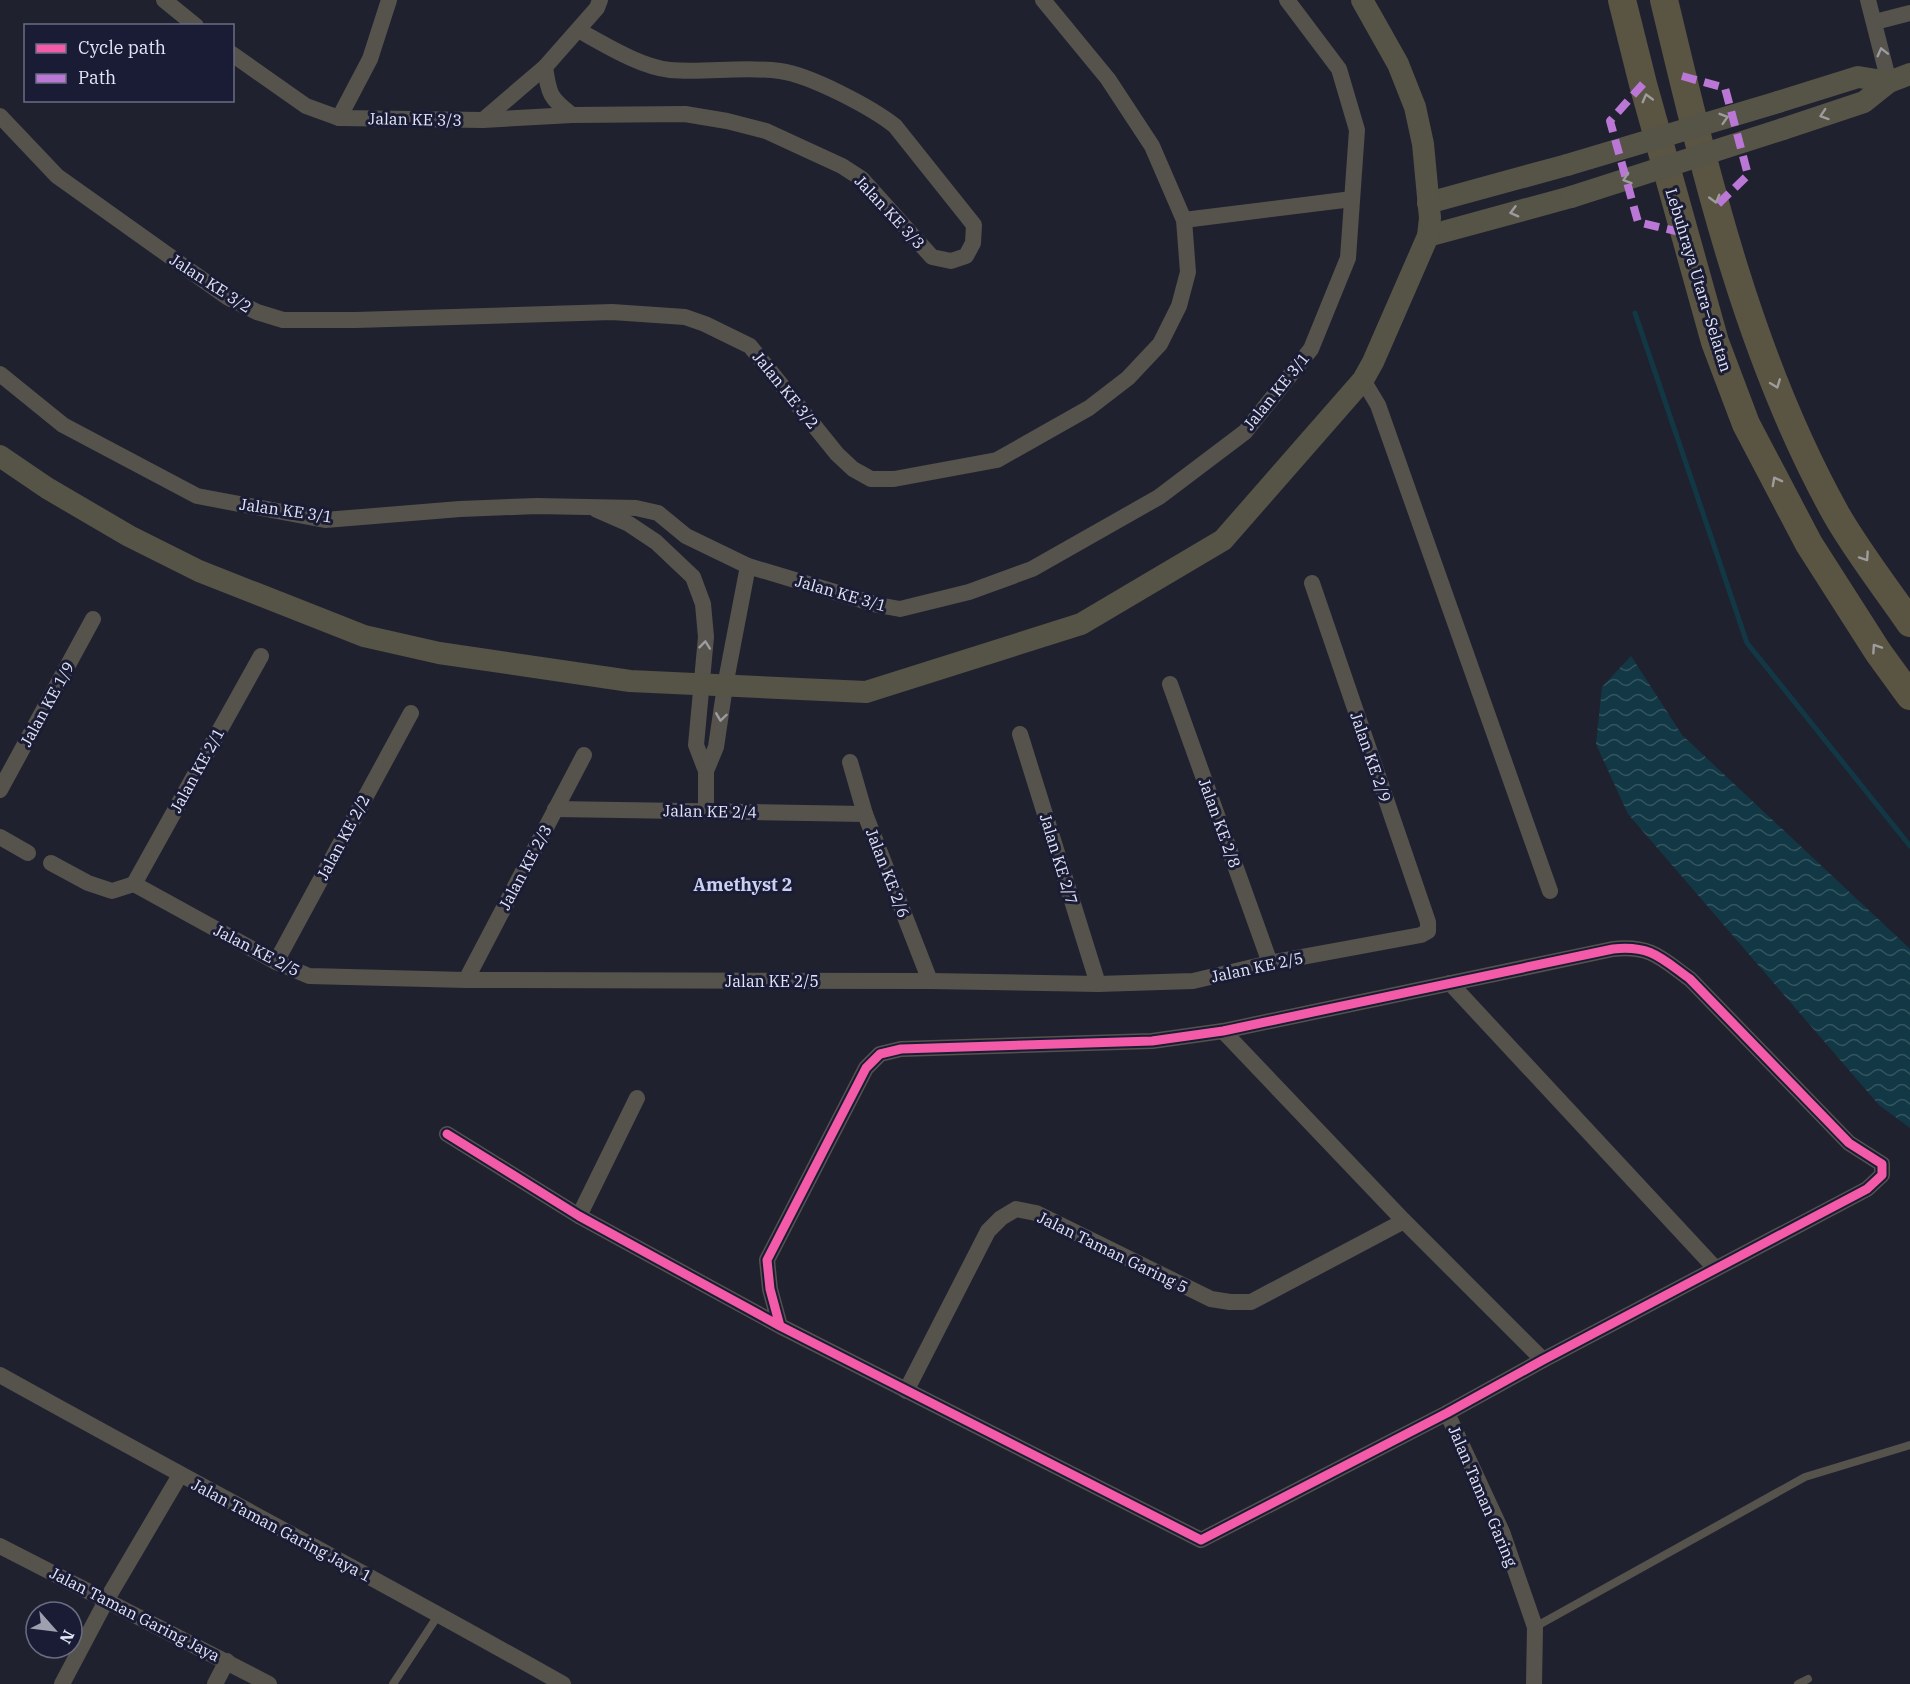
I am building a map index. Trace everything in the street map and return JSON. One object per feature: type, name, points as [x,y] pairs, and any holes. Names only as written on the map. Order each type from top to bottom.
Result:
[{"type":"highway","name":"Lebuhraya Utara–Selatan","points":[[1622,0],[1715,342],[1746,424],[1809,544],[1878,652],[1910,696]]},
{"type":"highway","points":[[1664,0],[1726,240],[1755,332],[1789,418],[1837,515],[1910,623]]},
{"type":"street","points":[[164,0],[194,24]]},
{"type":"street","points":[[339,118],[370,59],[389,0]]},
{"type":"street","points":[[483,120],[545,67],[597,8],[600,0]]},
{"type":"street","name":"Jalan KE 3/2","points":[[0,116],[57,176],[227,297],[257,312],[283,320],[356,321],[612,312],[685,317],[750,346],[837,454],[853,469],[870,479],[894,479],[997,460],[1089,408],[1128,378],[1160,344],[1179,306],[1188,272],[1184,220],[1152,146],[1108,79],[1043,0]]},
{"type":"street","name":"Jalan KE 3/1","points":[[0,374],[63,425],[196,496],[325,519],[460,509],[636,508],[658,513],[686,536],[748,566],[878,605],[900,609],[969,592],[1032,569],[1159,497],[1245,432],[1311,349],[1348,258],[1357,130],[1339,69],[1287,0]]},
{"type":"street","points":[[0,456],[47,488],[149,546],[199,571],[364,636],[440,653],[630,681],[866,692],[1082,624],[1223,540],[1363,380],[1373,362],[1429,219],[1423,144],[1415,107],[1398,64],[1362,0]]},
{"type":"street","points":[[1868,0],[1875,22],[1900,78]]},
{"type":"street","points":[[1875,22],[1910,13]]},
{"type":"street","name":"Jalan KE 3/3","points":[[234,55],[306,106],[339,118],[483,120],[572,115],[685,114],[727,121],[766,131],[842,166],[862,179],[932,257],[951,261],[966,256],[974,243],[974,225],[894,126],[881,115],[802,75],[779,71],[669,70],[647,64],[578,30]]},
{"type":"street","points":[[545,67],[548,88],[554,101],[572,115]]},
{"type":"street","points":[[1429,219],[1567,165],[1858,77],[1900,78]]},
{"type":"street","points":[[1429,219],[1571,197],[1864,102],[1900,78]]},
{"type":"street","points":[[1184,220],[1352,199]]},
{"type":"street","points":[[1363,380],[1378,405],[1550,891]]},
{"type":"street","points":[[591,507],[629,524],[647,536],[693,577],[703,604],[706,637],[696,746],[706,771],[706,810]]},
{"type":"street","points":[[706,771],[716,747],[748,566]]},
{"type":"street","name":"Jalan KE 2/9","points":[[1312,583],[1428,922],[1428,931]]},
{"type":"street","name":"Jalan KE 1/9","points":[[0,790],[93,619]]},
{"type":"street","name":"Jalan KE 2/1","points":[[134,884],[261,656]]},
{"type":"street","name":"Jalan KE 2/8","points":[[1170,684],[1270,963]]},
{"type":"street","name":"Jalan KE 2/2","points":[[276,962],[411,713]]},
{"type":"street","name":"Jalan KE 2/7","points":[[1020,734],[1098,984]]},
{"type":"street","name":"Jalan KE 2/3","points":[[466,980],[584,755]]},
{"type":"street","name":"Jalan KE 2/6","points":[[850,762],[865,814],[930,981]]},
{"type":"street","name":"Jalan KE 2/4","points":[[555,809],[865,814]]},
{"type":"street","points":[[0,837],[28,853]]},
{"type":"street","points":[[51,863],[88,883],[112,891],[134,884]]},
{"type":"street","name":"Jalan KE 2/5","points":[[134,884],[276,962],[309,976],[466,980],[930,981],[1098,984],[1193,981],[1270,963],[1421,935],[1428,931]]},
{"type":"street","points":[[447,1134],[579,1216],[780,1326],[1201,1540],[1448,1413],[1542,1360],[1867,1189],[1882,1174],[1882,1164],[1849,1143],[1690,979],[1659,957],[1641,948],[1613,949],[1223,1031],[1152,1041],[901,1049],[880,1054],[866,1068],[767,1260],[770,1288],[780,1326]]},
{"type":"street","points":[[1450,983],[1715,1268]]},
{"type":"street","points":[[1223,1031],[1404,1221],[1542,1360]]},
{"type":"street","points":[[579,1216],[637,1098]]},
{"type":"street","name":"Jalan Taman Garing 5","points":[[906,1391],[988,1231],[1001,1218],[1016,1209],[1036,1213],[1211,1299],[1230,1302],[1251,1302],[1404,1221]]},
{"type":"street","name":"Jalan Taman Garing Jaya 1","points":[[0,1375],[180,1475],[440,1614],[563,1684]]},
{"type":"street","name":"Jalan Taman Garing","points":[[1448,1413],[1503,1532],[1535,1627],[1534,1684]]},
{"type":"street","points":[[62,1684],[106,1599],[180,1475]]},
{"type":"street","name":"Jalan Taman Garing Jaya","points":[[0,1546],[269,1684]]},
{"type":"street","points":[[215,1684],[227,1661]]},
{"type":"lane","points":[[1535,1627],[1805,1477],[1910,1445]]},
{"type":"lane","points":[[393,1684],[440,1614]]},
{"type":"lane","points":[[1798,1684],[1808,1679]]},
{"type":"water","points":[[1631,656],[1682,735],[1910,949],[1910,1128],[1879,1105],[1628,814],[1596,744],[1602,687]]},
{"type":"waterway","points":[[1635,313],[1747,643],[1910,846]]},
{"type":"marked path","points":[[1682,76],[1725,88],[1748,175],[1717,205]]},
{"type":"marked path","points":[[1643,84],[1610,121],[1638,222],[1684,233]]},
{"type":"cycle path","points":[[447,1134],[579,1216],[780,1326],[1201,1540],[1447,1413],[1867,1189],[1882,1175],[1882,1164],[1849,1143],[1690,979],[1655,955],[1637,949],[1613,949],[1223,1031],[1152,1041],[901,1049],[880,1054],[866,1068],[767,1260],[770,1289],[780,1326]]},
{"type":"district","name":"Amethyst 2","points":[[743,885]]}]
